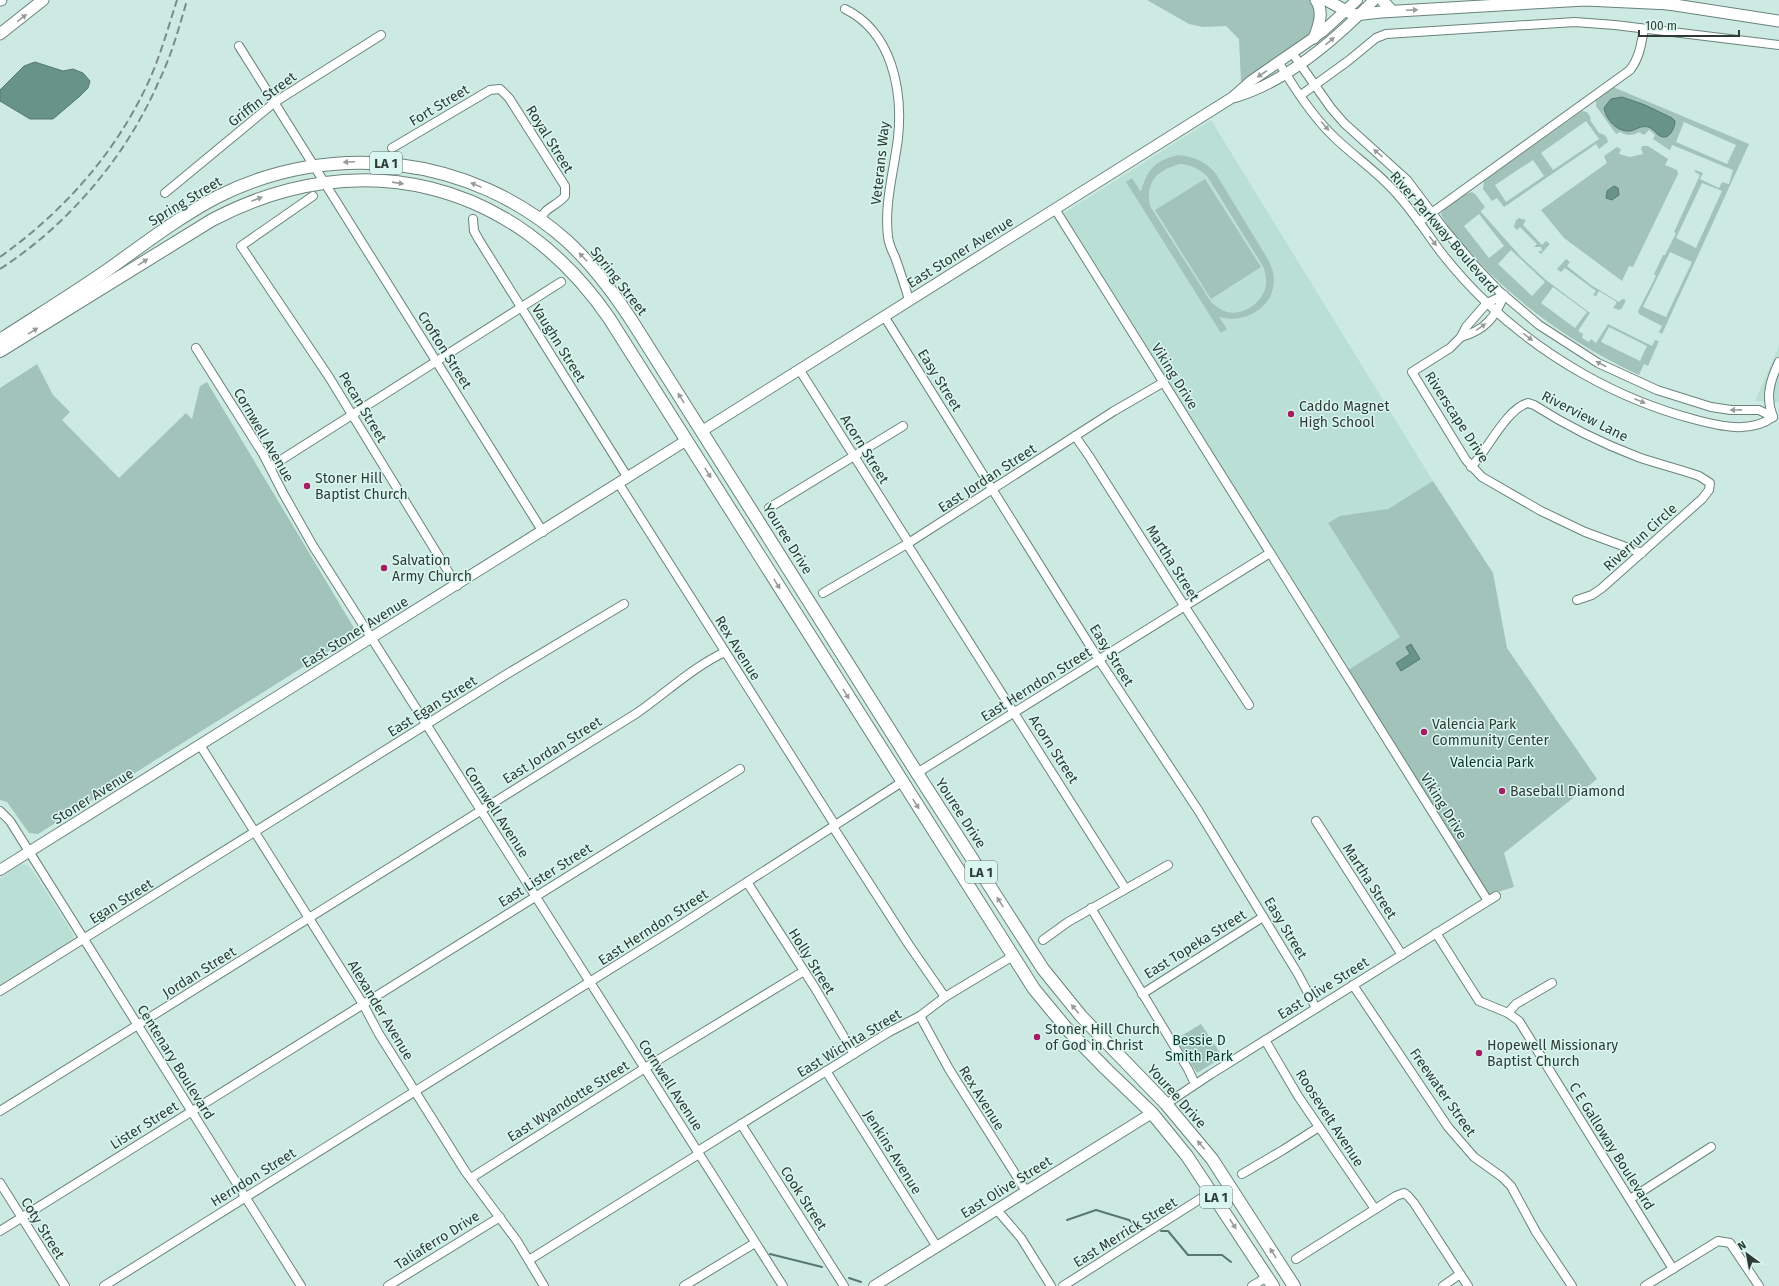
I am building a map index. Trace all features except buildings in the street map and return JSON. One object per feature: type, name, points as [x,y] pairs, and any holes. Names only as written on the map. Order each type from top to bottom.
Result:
[{"type":"main road","points":[[0,34],[43,0]]},
{"type":"main road","points":[[1314,38],[1321,16],[1319,4],[1316,0]]},
{"type":"main road","points":[[1326,0],[1349,14],[1359,15],[1392,11],[1585,0],[1670,4]]},
{"type":"main road","points":[[1382,0],[1392,11]]},
{"type":"main road","points":[[1644,0],[1779,21]]},
{"type":"main road","name":"Spring Street","points":[[0,340],[80,289],[204,204],[232,190],[262,178],[298,168],[314,166],[366,162],[425,169],[466,180],[512,202],[540,220],[567,241],[601,277],[632,321],[702,431]]},
{"type":"main road","name":"LA 1","points":[[0,351],[219,216],[267,195],[294,187],[324,182],[364,180],[387,181],[434,190],[457,196],[485,208],[501,216],[539,241],[570,269],[600,304],[1034,989],[1067,1029],[1152,1113],[1187,1156],[1205,1180],[1270,1281]]},
{"type":"main road","points":[[687,440],[702,431]]},
{"type":"main road","name":"Youree Drive","points":[[702,431],[917,773],[1033,954],[1054,984],[1081,1016],[1166,1104],[1212,1158],[1294,1286]]},
{"type":"main road","points":[[902,782],[917,773]]},
{"type":"main road","points":[[1152,1113],[1166,1104]]},
{"type":"street","name":"East Stoner Avenue","points":[[702,431],[1233,98],[1251,81],[1293,54],[1314,38],[1357,0]]},
{"type":"street","name":"East Stoner Avenue","points":[[1233,98],[1260,88],[1300,64],[1328,43],[1374,0]]},
{"type":"street","name":"Veterans Way","points":[[845,9],[852,12],[873,30],[885,48],[898,99],[898,137],[889,193],[888,238],[909,300]]},
{"type":"street","points":[[1301,95],[1315,86],[1376,38],[1386,34],[1569,22],[1592,23],[1779,44]]},
{"type":"street","points":[[1419,222],[1630,70],[1640,53],[1644,29]]},
{"type":"street","name":"Griffin Street","points":[[165,193],[274,102],[381,35]]},
{"type":"street","points":[[239,46],[314,166]]},
{"type":"street","name":"River Parkway Boulevard","points":[[1279,63],[1301,95],[1334,137],[1385,181],[1398,195],[1458,272],[1487,303],[1526,336],[1567,364],[1609,387],[1650,405],[1681,416],[1708,423],[1734,427],[1764,424],[1774,417],[1759,410],[1731,410],[1711,407],[1678,398],[1634,381],[1598,363],[1558,338],[1504,295],[1458,247],[1407,180],[1344,122],[1315,86],[1293,54]]},
{"type":"street","name":"Fort Street","points":[[392,148],[490,90],[500,89]]},
{"type":"street","name":"Royal Street","points":[[500,89],[509,98],[565,186],[565,196],[549,207],[540,220]]},
{"type":"street","name":"Crofton Street","points":[[314,166],[543,532]]},
{"type":"street","name":"Pecan Street","points":[[313,196],[241,246],[329,377],[457,586]]},
{"type":"street","name":"Viking Drive","points":[[1055,209],[1377,724],[1492,898]]},
{"type":"street","name":"Vaughn Street","points":[[473,219],[474,231],[479,240],[628,478]]},
{"type":"street","points":[[270,467],[521,306],[561,282]]},
{"type":"street","name":"Riverscape Drive","points":[[1504,295],[1487,303],[1466,327],[1461,337],[1445,351],[1412,372],[1471,467],[1482,477],[1541,511],[1585,532],[1642,553]]},
{"type":"street","name":"Riverscape Drive","points":[[1461,337],[1473,333],[1484,326],[1498,312],[1504,295]]},
{"type":"street","name":"Easy Street","points":[[884,316],[1100,660],[1198,810],[1298,974],[1316,1008]]},
{"type":"street","name":"Cornwell Avenue","points":[[196,348],[270,467],[313,546],[783,1286]]},
{"type":"street","points":[[1774,417],[1769,406],[1769,393],[1770,384],[1779,362]]},
{"type":"street","name":"Acorn Street","points":[[799,369],[853,457],[1126,888]]},
{"type":"street","name":"East Jordan Street","points":[[823,593],[908,544],[1074,436],[1164,382]]},
{"type":"street","name":"Riverview Lane","points":[[1471,467],[1502,425],[1517,409],[1528,403],[1571,427],[1610,446],[1699,476],[1710,483]]},
{"type":"street","points":[[769,508],[903,426]]},
{"type":"street","name":"Martha Street","points":[[1074,436],[1089,456],[1184,607],[1249,704]]},
{"type":"street","name":"East Stoner Avenue","points":[[200,745],[457,586],[687,440]]},
{"type":"street","name":"Riverrun Circle","points":[[1577,600],[1597,592],[1642,553],[1702,499],[1709,490],[1710,483]]},
{"type":"street","name":"Rex Avenue","points":[[619,484],[834,826],[909,944],[945,997]]},
{"type":"street","name":"East Herndon Street","points":[[917,773],[1184,607],[1272,555]]},
{"type":"street","name":"East Egan Street","points":[[255,832],[427,724],[624,604]]},
{"type":"street","name":"East Jordan Street","points":[[309,918],[637,713],[665,694],[700,666],[725,652]]},
{"type":"street","name":"Alexander Avenue","points":[[200,745],[363,1004],[379,1034],[471,1178],[500,1217],[529,1260],[544,1286]]},
{"type":"street","name":"Stoner Avenue","points":[[0,870],[200,745]]},
{"type":"street","name":"East Lister Street","points":[[363,1004],[740,769]]},
{"type":"street","name":"East Herndon Street","points":[[416,1091],[590,982],[902,782]]},
{"type":"street","name":"Centenary Boulevard","points":[[0,811],[10,821],[298,1285]]},
{"type":"street","name":"Martha Street","points":[[1316,821],[1402,955]]},
{"type":"street","name":"Egan Street","points":[[0,991],[255,832]]},
{"type":"street","points":[[1043,940],[1091,908],[1168,865]]},
{"type":"street","name":"Holly Street","points":[[747,882],[804,971],[854,1054]]},
{"type":"street","name":"East Olive Street","points":[[1166,1104],[1195,1084],[1492,898]]},
{"type":"street","points":[[1091,908],[1188,1069],[1195,1084]]},
{"type":"street","name":"East Topeka Street","points":[[1142,994],[1263,917]]},
{"type":"street","name":"Jordan Street","points":[[0,1111],[309,918]]},
{"type":"street","name":"C E Galloway Boulevard","points":[[1436,933],[1479,1001],[1508,1012],[1519,1021],[1673,1269]]},
{"type":"street","name":"East Wichita Street","points":[[529,1260],[741,1124],[889,1032],[920,1016],[945,997],[1001,965],[1012,956]]},
{"type":"street","name":"East Wyandotte Street","points":[[471,1178],[644,1068],[804,971]]},
{"type":"street","points":[[1508,1012],[1516,1004],[1552,983]]},
{"type":"street","name":"Freewater Street","points":[[1353,985],[1448,1127],[1474,1157],[1502,1177],[1511,1186],[1536,1232],[1572,1286]]},
{"type":"street","name":"Lister Street","points":[[0,1231],[363,1004]]},
{"type":"street","name":"Rex Avenue","points":[[920,1016],[949,1069],[1026,1191]]},
{"type":"street","name":"Roosevelt Avenue","points":[[1265,1040],[1318,1127],[1375,1209]]},
{"type":"street","name":"Jenkins Avenue","points":[[826,1071],[937,1247]]},
{"type":"street","name":"Herndon Street","points":[[104,1286],[416,1091]]},
{"type":"street","name":"East Olive Street","points":[[874,1286],[1152,1113]]},
{"type":"street","name":"Cook Street","points":[[741,1124],[844,1286]]},
{"type":"street","points":[[1242,1174],[1318,1127]]},
{"type":"street","points":[[1630,1199],[1711,1147]]},
{"type":"street","name":"Coty Street","points":[[0,1183],[65,1286]]},
{"type":"street","points":[[1296,1259],[1396,1196],[1404,1193],[1414,1203],[1468,1286]]},
{"type":"street","name":"East Merrick Street","points":[[1063,1286],[1200,1199]]},
{"type":"street","points":[[997,1210],[1021,1238],[1051,1286]]},
{"type":"street","name":"Taliaferro Drive","points":[[388,1286],[500,1217]]},
{"type":"street","points":[[1645,1286],[1718,1242],[1728,1242],[1732,1245],[1759,1286]]},
{"type":"street","points":[[684,1286],[755,1243]]},
{"type":"street","points":[[1442,1286],[1460,1274]]},
{"type":"street","points":[[1252,1286],[1270,1281]]},
{"type":"shaded area","points":[[35,62],[63,71],[73,69],[83,73],[90,81],[88,88],[53,119],[30,119],[0,101],[0,90],[24,66]]},
{"type":"shaded area","points":[[1622,97],[1645,105],[1672,118],[1675,121],[1671,133],[1666,137],[1663,137],[1648,127],[1625,131],[1616,127],[1609,120],[1604,108],[1611,99]]},
{"type":"shaded area","name":"Caddo Magnet High School","points":[[1211,120],[1433,481],[1388,509],[1328,523],[1400,637],[1348,670],[1064,213]]},
{"type":"shaded area","points":[[1614,186],[1618,188],[1619,195],[1612,200],[1606,198],[1607,191]]},
{"type":"shaded area","points":[[1779,346],[1779,402],[1755,401]]},
{"type":"shaded area","points":[[1411,644],[1420,659],[1401,671],[1396,663],[1410,654],[1406,647]]},
{"type":"shaded area","points":[[21,864],[28,865],[33,871],[73,934],[73,938],[0,984],[0,878]]},
{"type":"green space","points":[[1147,0],[1314,0],[1317,5],[1311,37],[1241,82],[1239,39],[1226,26],[1203,27],[1189,24]]},
{"type":"green space","points":[[1613,87],[1749,144],[1662,334],[1659,332],[1662,326],[1639,314],[1638,311],[1656,276],[1654,274],[1663,255],[1665,255],[1676,233],[1674,232],[1700,175],[1694,171],[1696,170],[1703,173],[1700,179],[1719,188],[1722,182],[1729,184],[1733,170],[1672,145],[1670,150],[1653,139],[1655,135],[1649,130],[1644,135],[1639,132],[1632,135],[1627,135],[1620,132],[1616,134],[1596,106],[1596,100]],"holes":[[[1684,122],[1736,145],[1727,164],[1676,142]],[[1702,183],[1722,191],[1696,248],[1676,238]],[[1670,252],[1692,262],[1666,317],[1643,307]]]},
{"type":"green space","points":[[1582,111],[1587,112],[1591,118],[1590,120],[1599,133],[1605,136],[1608,140],[1608,142],[1599,149],[1596,144],[1504,207],[1497,198],[1492,201],[1483,189],[1484,181]],"holes":[[[1586,121],[1599,139],[1553,170],[1541,153]],[[1533,160],[1544,176],[1506,202],[1495,185]]]},
{"type":"green space","points":[[1643,146],[1648,146],[1668,159],[1665,165],[1677,170],[1678,174],[1633,267],[1629,266],[1622,281],[1564,238],[1541,210],[1607,163],[1604,156],[1617,147],[1621,149],[1619,154],[1630,157],[1643,154],[1641,148]]},
{"type":"green space","points":[[1178,155],[1195,158],[1208,166],[1216,174],[1269,261],[1273,271],[1274,283],[1271,294],[1266,302],[1259,310],[1250,315],[1230,319],[1219,317],[1227,329],[1221,333],[1126,182],[1132,178],[1141,192],[1146,177],[1153,167],[1170,157]],"holes":[[[1181,164],[1189,165],[1207,176],[1264,268],[1266,280],[1264,291],[1257,302],[1246,310],[1233,313],[1227,312],[1211,302],[1150,206],[1150,190],[1155,178],[1166,169]]]},
{"type":"green space","points":[[1205,179],[1261,267],[1211,299],[1155,210]]},
{"type":"green space","points":[[1472,192],[1475,194],[1485,207],[1481,212],[1521,257],[1546,280],[1590,313],[1578,331],[1583,334],[1582,338],[1589,342],[1591,339],[1596,343],[1608,324],[1652,346],[1655,340],[1659,341],[1648,366],[1644,364],[1639,375],[1572,338],[1531,310],[1512,294],[1475,258],[1441,215],[1449,204]],"holes":[[[1479,214],[1504,246],[1489,258],[1464,226]],[[1511,250],[1545,282],[1532,296],[1498,264]],[[1553,287],[1587,312],[1575,328],[1541,303]],[[1609,327],[1647,346],[1640,361],[1601,342]]]},
{"type":"green space","points":[[1519,218],[1526,220],[1523,225],[1542,245],[1546,241],[1550,244],[1541,254],[1538,251],[1542,251],[1541,247],[1534,247],[1537,244],[1520,227],[1517,230],[1514,227],[1516,220]]},
{"type":"green space","points":[[1566,259],[1570,262],[1567,266],[1591,285],[1619,302],[1622,299],[1626,300],[1622,308],[1619,310],[1613,308],[1617,302],[1599,291],[1596,296],[1593,295],[1596,291],[1565,268],[1561,272],[1557,269]]},
{"type":"green space","points":[[37,364],[53,395],[70,412],[62,420],[119,478],[186,413],[192,419],[200,386],[207,382],[357,633],[38,834],[29,833],[7,802],[0,800],[0,388]]},
{"type":"green space","name":"Valencia Park","points":[[1433,481],[1493,573],[1507,648],[1597,779],[1504,853],[1514,887],[1485,896],[1345,672],[1400,637],[1328,523],[1340,516],[1388,509]]},
{"type":"green space","name":"Bessie D Smith Park","points":[[1201,1024],[1223,1057],[1197,1073],[1176,1039]]},
{"type":"waterway","points":[[1067,1220],[1096,1210],[1129,1220],[1140,1229],[1145,1229]]},
{"type":"waterway","points":[[1161,1231],[1168,1231],[1188,1255],[1222,1255],[1231,1262]]},
{"type":"waterway","points":[[770,1254],[822,1267]]},
{"type":"waterway","points":[[849,1278],[861,1282]]},
{"type":"railway","points":[[0,257],[23,240],[66,201],[85,180],[120,134],[148,83],[164,42],[177,0]]},
{"type":"railway","points":[[0,269],[49,232],[71,210],[112,163],[145,110],[163,73],[187,0]]},
{"type":"place","name":"Caddo Magnet High School","points":[[1291,414]]},
{"type":"place","name":"Stoner Hill Baptist Church","points":[[307,486]]},
{"type":"place","name":"Salvation Army Church","points":[[384,568]]},
{"type":"place","name":"Valencia Park Community Center","points":[[1424,732]]},
{"type":"place","name":"Baseball Diamond","points":[[1502,791]]},
{"type":"place","name":"Stoner Hill Church of God in Christ","points":[[1037,1037]]},
{"type":"place","name":"Hopewell Missionary Baptist Church","points":[[1479,1053]]}]
